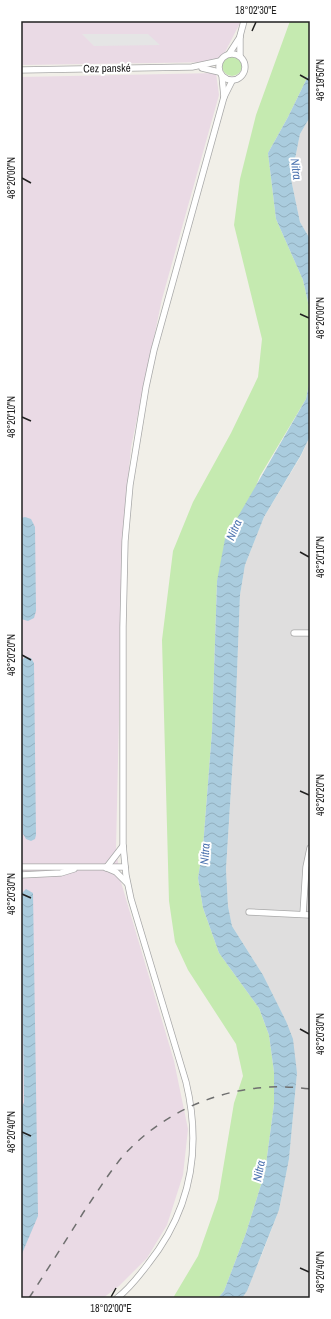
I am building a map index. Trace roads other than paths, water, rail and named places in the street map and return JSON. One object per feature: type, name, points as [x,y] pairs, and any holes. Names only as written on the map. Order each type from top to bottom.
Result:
[{"type":"street","points":[[240,56],[240,36],[244,21]]},
{"type":"street","points":[[224,97],[220,61],[229,54],[240,36]]},
{"type":"street","points":[[221,74],[232,81],[238,80],[245,72],[244,60],[240,56],[229,54]]},
{"type":"street","name":"Cez panské","points":[[192,67],[220,61]]},
{"type":"street","name":"Cez panské","points":[[21,70],[192,67],[211,69],[221,74]]},
{"type":"street","points":[[117,1298],[137,1278],[162,1246],[177,1219],[192,1167],[194,1129],[192,1107],[186,1082],[127,884],[125,867],[123,627],[125,541],[130,485],[146,387],[154,350],[224,97],[232,81]]},
{"type":"street","points":[[294,633],[310,633]]},
{"type":"street","points":[[106,868],[124,845]]},
{"type":"street","points":[[303,914],[306,867],[310,848]]},
{"type":"street","points":[[21,867],[125,867]]},
{"type":"street","points":[[21,875],[61,873],[76,868]]},
{"type":"street","points":[[106,868],[116,872],[127,884]]},
{"type":"street","points":[[249,912],[310,915]]},
{"type":"water","points":[[310,72],[310,117],[300,134],[291,179],[300,222],[310,239],[310,311],[303,280],[276,219],[268,153]]},
{"type":"water","name":"Nitra","points":[[310,379],[310,436],[301,455],[264,517],[245,565],[240,595],[235,725],[226,869],[228,906],[232,926],[263,975],[286,1021],[293,1039],[297,1073],[289,1159],[279,1210],[247,1291],[242,1298],[218,1298],[224,1291],[246,1233],[265,1172],[274,1104],[274,1072],[269,1035],[259,1008],[219,953],[203,908],[198,878],[203,847],[212,731],[217,581],[225,539],[306,399]]},
{"type":"water","points":[[25,517],[31,519],[35,527],[36,611],[34,618],[28,621],[21,619],[21,518]]},
{"type":"water","points":[[25,657],[31,658],[34,663],[36,835],[35,839],[31,841],[26,839],[23,834],[21,661]]},
{"type":"water","points":[[26,889],[33,893],[38,1216],[21,1256],[21,1111],[24,1102],[21,894]]},
{"type":"railway","points":[[29,1298],[107,1177],[123,1156],[162,1122],[185,1109],[208,1099],[233,1092],[258,1088],[284,1087],[310,1089]]}]
